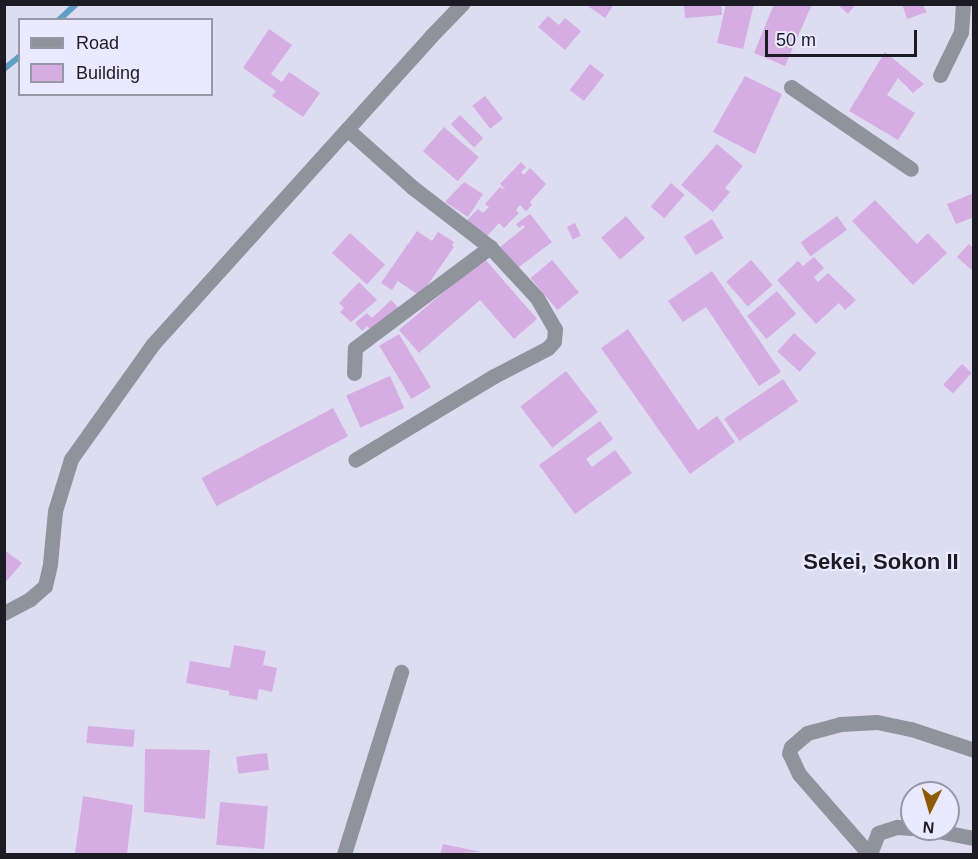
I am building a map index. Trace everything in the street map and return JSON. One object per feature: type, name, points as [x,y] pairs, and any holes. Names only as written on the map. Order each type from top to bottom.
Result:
[{"type":"street","points":[[4,613],[30,599],[45,586],[50,564],[54,511],[71,459],[146,353],[462,4]]},
{"type":"street","points":[[940,75],[961,32],[963,4]]},
{"type":"street","points":[[791,87],[911,169]]},
{"type":"street","points":[[347,129],[412,187],[490,247],[537,298],[555,329],[554,340],[548,348],[494,376],[355,460]]},
{"type":"street","points":[[354,373],[355,348],[490,247]]},
{"type":"street","points":[[344,855],[401,672]]},
{"type":"street","points":[[900,828],[886,828],[878,832],[869,855],[799,774],[789,753],[791,747],[807,733],[840,724],[877,722],[911,729],[974,750]]},
{"type":"building","points":[[585,4],[614,4],[605,18]]},
{"type":"building","points":[[684,4],[721,4],[722,15],[685,18]]},
{"type":"building","points":[[726,4],[754,4],[743,49],[717,43]]},
{"type":"building","points":[[774,4],[812,4],[785,66],[754,53]]},
{"type":"building","points":[[837,4],[856,4],[848,14]]},
{"type":"building","points":[[902,4],[922,4],[927,12],[907,19]]},
{"type":"building","points":[[548,16],[559,25],[565,18],[581,31],[565,50],[538,27]]},
{"type":"building","points":[[269,29],[292,45],[271,74],[282,82],[289,72],[320,93],[303,117],[272,96],[276,91],[243,68]]},
{"type":"building","points":[[885,52],[924,84],[913,93],[898,78],[887,95],[915,113],[898,140],[849,111]]},
{"type":"building","points":[[590,64],[604,75],[584,101],[570,90]]},
{"type":"building","points":[[745,76],[782,94],[755,154],[713,132]]},
{"type":"building","points":[[485,96],[503,119],[490,129],[472,106]]},
{"type":"building","points":[[460,115],[483,138],[474,148],[451,124]]},
{"type":"building","points":[[444,127],[479,157],[458,181],[423,151]]},
{"type":"building","points":[[717,144],[743,166],[725,188],[730,192],[713,212],[681,185]]},
{"type":"building","points":[[521,162],[526,167],[521,172],[524,175],[530,168],[546,184],[530,202],[532,205],[526,211],[520,205],[516,210],[519,213],[504,228],[499,223],[486,237],[467,220],[478,209],[483,213],[489,207],[485,204],[500,187],[506,190],[500,184]]},
{"type":"building","points":[[464,182],[483,194],[468,217],[445,202]]},
{"type":"building","points":[[671,183],[685,195],[664,218],[651,206]]},
{"type":"building","points":[[974,193],[974,217],[956,224],[947,204]]},
{"type":"building","points":[[875,200],[917,244],[928,233],[947,253],[913,285],[852,221]]},
{"type":"building","points":[[530,214],[552,242],[515,270],[499,248],[525,227],[523,225],[519,228],[516,224]]},
{"type":"building","points":[[626,216],[645,238],[620,260],[601,238]]},
{"type":"building","points":[[837,216],[847,230],[811,256],[801,242]]},
{"type":"building","points":[[712,219],[724,238],[696,255],[684,236]]},
{"type":"building","points":[[575,223],[581,236],[573,239],[567,227]]},
{"type":"building","points":[[417,231],[432,241],[438,232],[454,242],[452,245],[454,247],[420,296],[398,281],[392,290],[381,283]]},
{"type":"building","points":[[350,233],[385,264],[367,285],[332,253]]},
{"type":"building","points":[[969,244],[974,249],[974,272],[957,257]]},
{"type":"building","points":[[814,257],[824,268],[814,277],[818,282],[828,273],[856,300],[845,310],[839,303],[816,324],[777,280],[798,261],[803,266]]},
{"type":"building","points":[[484,258],[537,319],[514,339],[480,300],[419,353],[399,330]]},
{"type":"building","points":[[552,260],[579,292],[558,310],[531,278]]},
{"type":"building","points":[[751,260],[773,285],[748,307],[726,282]]},
{"type":"building","points":[[712,271],[781,372],[759,386],[706,307],[683,322],[668,301]]},
{"type":"building","points":[[359,282],[377,300],[351,322],[340,312],[344,308],[339,303]]},
{"type":"building","points":[[777,291],[796,314],[766,339],[747,316]]},
{"type":"building","points":[[391,300],[403,313],[377,337],[367,326],[362,331],[355,323],[367,313],[372,318]]},
{"type":"building","points":[[628,329],[698,430],[717,416],[735,442],[690,474],[601,348]]},
{"type":"building","points":[[794,333],[816,353],[800,372],[777,352]]},
{"type":"building","points":[[399,334],[431,387],[411,399],[379,346]]},
{"type":"building","points":[[962,364],[972,373],[953,394],[943,385]]},
{"type":"building","points":[[566,371],[598,412],[552,448],[520,407]]},
{"type":"building","points":[[390,376],[404,408],[360,427],[346,396]]},
{"type":"building","points":[[783,379],[798,401],[739,441],[724,419]]},
{"type":"building","points":[[333,408],[348,436],[216,506],[201,478]]},
{"type":"building","points":[[600,421],[613,439],[586,459],[592,467],[615,450],[632,473],[575,514],[539,465]]},
{"type":"building","points":[[4,550],[22,563],[4,584]]},
{"type":"building","points":[[234,645],[266,651],[263,665],[277,668],[272,692],[259,689],[257,700],[229,695],[229,691],[186,683],[190,661],[230,668]]},
{"type":"building","points":[[88,726],[135,730],[133,747],[87,743]]},
{"type":"building","points":[[145,749],[210,750],[205,819],[144,812]]},
{"type":"building","points":[[267,753],[269,770],[238,774],[236,757]]},
{"type":"building","points":[[83,796],[133,805],[127,854],[75,854]]},
{"type":"building","points":[[220,802],[268,806],[264,849],[216,845]]},
{"type":"building","points":[[443,844],[481,852],[440,854]]},
{"type":"waterway","points":[[61,18],[76,4]]},
{"type":"waterway","points":[[4,69],[18,58]]},
{"type":"district","name":"Sekei, Sokon II","points":[[881,562]]}]
